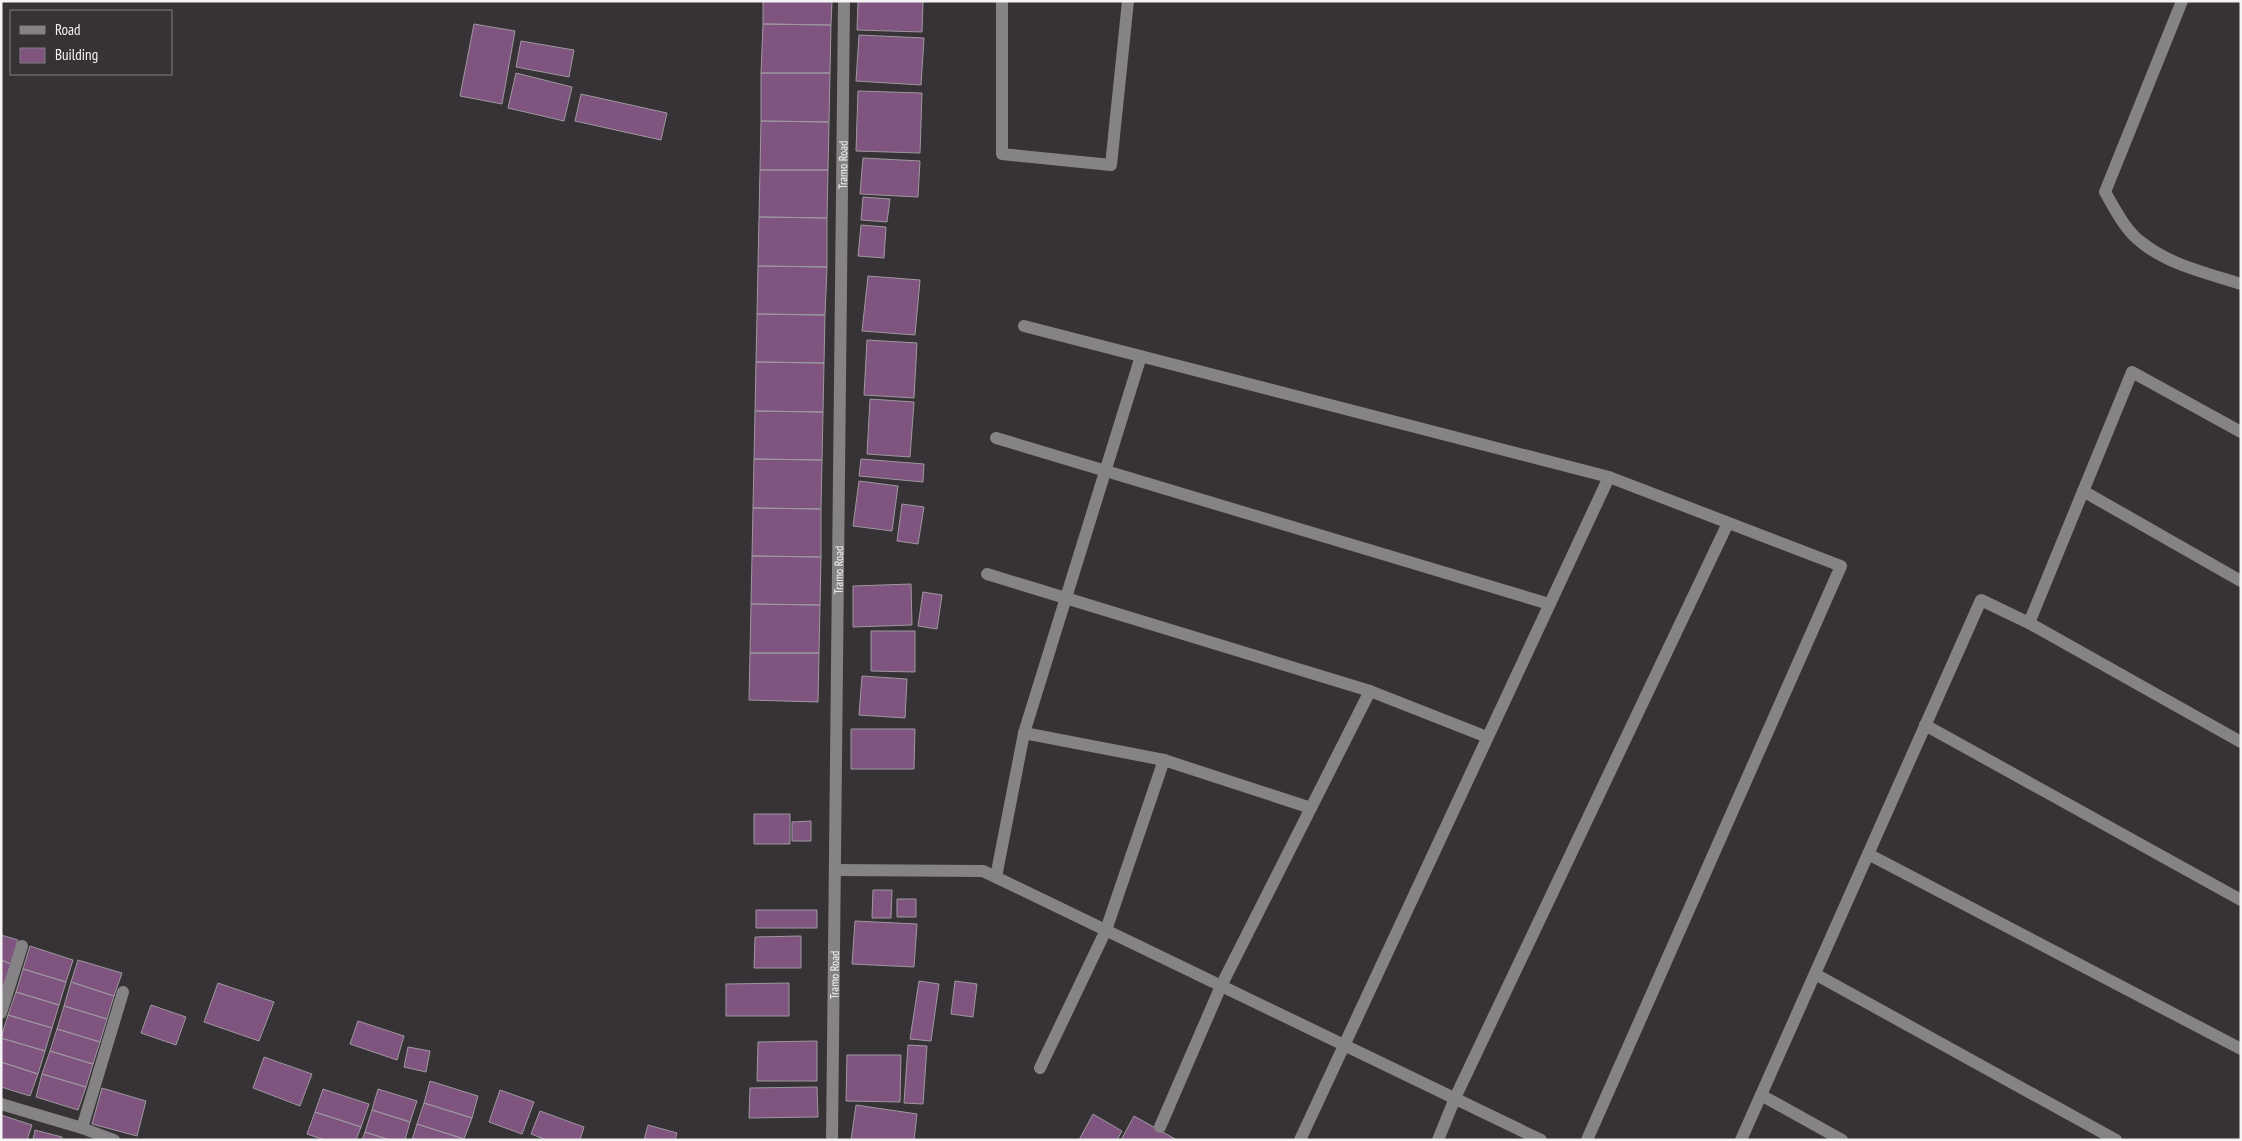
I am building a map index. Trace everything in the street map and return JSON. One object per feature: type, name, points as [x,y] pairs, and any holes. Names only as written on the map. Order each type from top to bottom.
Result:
[{"type":"street","name":"Tramo Road","points":[[832,1140],[844,1]]},
{"type":"street","points":[[1002,1],[1002,154],[1111,166],[1128,1]]},
{"type":"street","points":[[2182,1],[2105,192],[2118,216],[2140,242],[2170,261],[2241,284]]},
{"type":"street","points":[[1024,326],[1609,476],[1841,566],[1587,1140]]},
{"type":"street","points":[[996,877],[1024,733],[1141,356]]},
{"type":"street","points":[[2029,623],[2132,372],[2241,432]]},
{"type":"street","points":[[996,438],[1549,604]]},
{"type":"street","points":[[1300,1140],[1609,476]]},
{"type":"street","points":[[2083,491],[2241,581]]},
{"type":"street","points":[[1438,1140],[1455,1098],[1728,523]]},
{"type":"street","points":[[986,574],[1370,692],[1487,737]]},
{"type":"street","points":[[1741,1140],[1981,600],[2029,623],[2241,742]]},
{"type":"street","points":[[1160,1127],[1221,986],[1370,692]]},
{"type":"street","points":[[1925,726],[2241,900]]},
{"type":"street","points":[[1024,733],[1164,760],[1311,808]]},
{"type":"street","points":[[1040,1068],[1106,930],[1164,760]]},
{"type":"street","points":[[1868,854],[2241,1050]]},
{"type":"street","points":[[835,870],[983,871],[1541,1140]]},
{"type":"street","points":[[1,1013],[22,946]]},
{"type":"street","points":[[1815,974],[2116,1140]]},
{"type":"street","points":[[82,1128],[123,992]]},
{"type":"street","points":[[1761,1095],[1842,1140]]},
{"type":"street","points":[[1,1104],[82,1128],[114,1140]]},
{"type":"building","points":[[763,1],[832,1],[831,25],[763,24]]},
{"type":"building","points":[[858,1],[923,1],[922,32],[857,30]]},
{"type":"building","points":[[474,24],[515,31],[502,104],[460,96]]},
{"type":"building","points":[[763,24],[831,25],[830,73],[761,73]]},
{"type":"building","points":[[859,35],[924,38],[921,85],[856,81]]},
{"type":"building","points":[[521,41],[574,50],[569,77],[516,67]]},
{"type":"building","points":[[516,73],[572,87],[564,121],[508,108]]},
{"type":"building","points":[[761,73],[830,73],[829,122],[761,121]]},
{"type":"building","points":[[858,91],[922,93],[920,153],[856,151]]},
{"type":"building","points":[[581,94],[667,113],[661,140],[575,121]]},
{"type":"building","points":[[761,121],[829,122],[828,170],[760,170]]},
{"type":"building","points":[[863,158],[920,161],[918,197],[860,194]]},
{"type":"building","points":[[760,170],[828,170],[827,218],[759,217]]},
{"type":"building","points":[[863,197],[890,199],[887,222],[861,220]]},
{"type":"building","points":[[759,217],[827,218],[827,267],[758,266]]},
{"type":"building","points":[[861,225],[886,227],[884,258],[858,256]]},
{"type":"building","points":[[758,266],[827,267],[825,315],[757,314]]},
{"type":"building","points":[[868,276],[920,280],[915,335],[862,331]]},
{"type":"building","points":[[757,314],[825,315],[824,363],[756,362]]},
{"type":"building","points":[[867,340],[917,343],[914,398],[864,395]]},
{"type":"building","points":[[756,362],[824,363],[823,412],[755,411]]},
{"type":"building","points":[[870,399],[914,402],[910,457],[867,454]]},
{"type":"building","points":[[755,411],[823,412],[822,460],[754,459]]},
{"type":"building","points":[[754,459],[822,460],[821,509],[753,508]]},
{"type":"building","points":[[861,459],[924,464],[923,482],[859,476]]},
{"type":"building","points":[[859,481],[898,486],[892,531],[853,526]]},
{"type":"building","points":[[902,504],[924,507],[918,544],[897,541]]},
{"type":"building","points":[[753,508],[821,509],[821,557],[752,556]]},
{"type":"building","points":[[752,556],[821,557],[820,605],[751,604]]},
{"type":"building","points":[[911,584],[912,625],[853,627],[853,586]]},
{"type":"building","points":[[923,592],[942,595],[937,629],[918,626]]},
{"type":"building","points":[[751,604],[820,605],[819,653],[750,653]]},
{"type":"building","points":[[871,631],[915,631],[915,672],[871,671]]},
{"type":"building","points":[[750,653],[819,653],[818,702],[749,700]]},
{"type":"building","points":[[862,676],[907,679],[905,718],[859,715]]},
{"type":"building","points":[[851,729],[915,729],[914,769],[851,769]]},
{"type":"building","points":[[754,814],[790,814],[790,844],[754,844]]},
{"type":"building","points":[[811,821],[811,841],[792,841],[792,822]]},
{"type":"building","points":[[873,890],[892,890],[891,918],[872,918]]},
{"type":"building","points":[[897,899],[916,899],[916,917],[897,917]]},
{"type":"building","points":[[756,910],[817,910],[817,928],[756,928]]},
{"type":"building","points":[[855,921],[917,924],[914,967],[852,964]]},
{"type":"building","points":[[1,935],[18,940],[11,964],[1,960]]},
{"type":"building","points":[[801,936],[801,968],[754,968],[755,937]]},
{"type":"building","points":[[30,946],[73,960],[66,982],[23,969]]},
{"type":"building","points":[[1,960],[11,964],[3,987],[1,986]]},
{"type":"building","points":[[78,960],[122,973],[114,996],[71,982]]},
{"type":"building","points":[[23,969],[66,982],[59,1005],[16,992]]},
{"type":"building","points":[[919,981],[939,984],[931,1041],[910,1039]]},
{"type":"building","points":[[955,981],[977,984],[973,1017],[951,1014]]},
{"type":"building","points":[[71,982],[114,996],[107,1019],[64,1006]]},
{"type":"building","points":[[218,983],[274,1002],[259,1041],[204,1022]]},
{"type":"building","points":[[789,983],[789,1016],[726,1016],[726,984]]},
{"type":"building","points":[[16,992],[59,1005],[52,1028],[8,1015]]},
{"type":"building","points":[[151,1005],[186,1017],[176,1045],[141,1033]]},
{"type":"building","points":[[64,1006],[107,1019],[100,1042],[57,1029]]},
{"type":"building","points":[[8,1015],[52,1028],[45,1051],[1,1038]]},
{"type":"building","points":[[358,1021],[404,1036],[397,1060],[350,1044]]},
{"type":"building","points":[[57,1029],[100,1042],[93,1064],[50,1051]]},
{"type":"building","points":[[1,1038],[45,1051],[38,1074],[1,1062]]},
{"type":"building","points":[[817,1041],[817,1081],[757,1081],[758,1042]]},
{"type":"building","points":[[908,1045],[927,1046],[923,1104],[904,1103]]},
{"type":"building","points":[[408,1047],[430,1051],[426,1072],[404,1067]]},
{"type":"building","points":[[50,1051],[93,1064],[86,1087],[42,1074]]},
{"type":"building","points":[[847,1055],[901,1055],[900,1102],[846,1101]]},
{"type":"building","points":[[264,1057],[312,1074],[300,1106],[253,1088]]},
{"type":"building","points":[[1,1062],[38,1074],[30,1096],[1,1087]]},
{"type":"building","points":[[42,1074],[86,1087],[78,1110],[36,1097]]},
{"type":"building","points":[[430,1081],[478,1096],[472,1118],[424,1103]]},
{"type":"building","points":[[817,1087],[818,1117],[749,1118],[750,1088]]},
{"type":"building","points":[[102,1088],[146,1101],[137,1136],[92,1124]]},
{"type":"building","points":[[323,1089],[369,1104],[361,1127],[315,1112]]},
{"type":"building","points":[[378,1089],[417,1101],[410,1122],[372,1110]]},
{"type":"building","points":[[500,1090],[534,1102],[522,1134],[489,1122]]},
{"type":"building","points":[[424,1103],[472,1118],[464,1139],[417,1124]]},
{"type":"building","points":[[856,1105],[917,1114],[914,1140],[851,1140]]},
{"type":"building","points":[[372,1110],[410,1122],[405,1140],[390,1140],[365,1132]]},
{"type":"building","points":[[540,1111],[584,1127],[580,1140],[547,1140],[531,1134]]},
{"type":"building","points":[[315,1112],[361,1127],[356,1140],[325,1140],[307,1134]]},
{"type":"building","points":[[1093,1114],[1122,1131],[1117,1140],[1079,1140]]},
{"type":"building","points":[[1,1115],[32,1125],[27,1140],[1,1140]]},
{"type":"building","points":[[1134,1116],[1177,1140],[1121,1140]]},
{"type":"building","points":[[417,1124],[464,1139],[464,1140],[412,1140]]},
{"type":"building","points":[[648,1125],[677,1133],[675,1140],[644,1140]]},
{"type":"building","points":[[35,1130],[62,1137],[62,1140],[33,1140]]},
{"type":"building","points":[[365,1132],[390,1140],[362,1140]]}]
